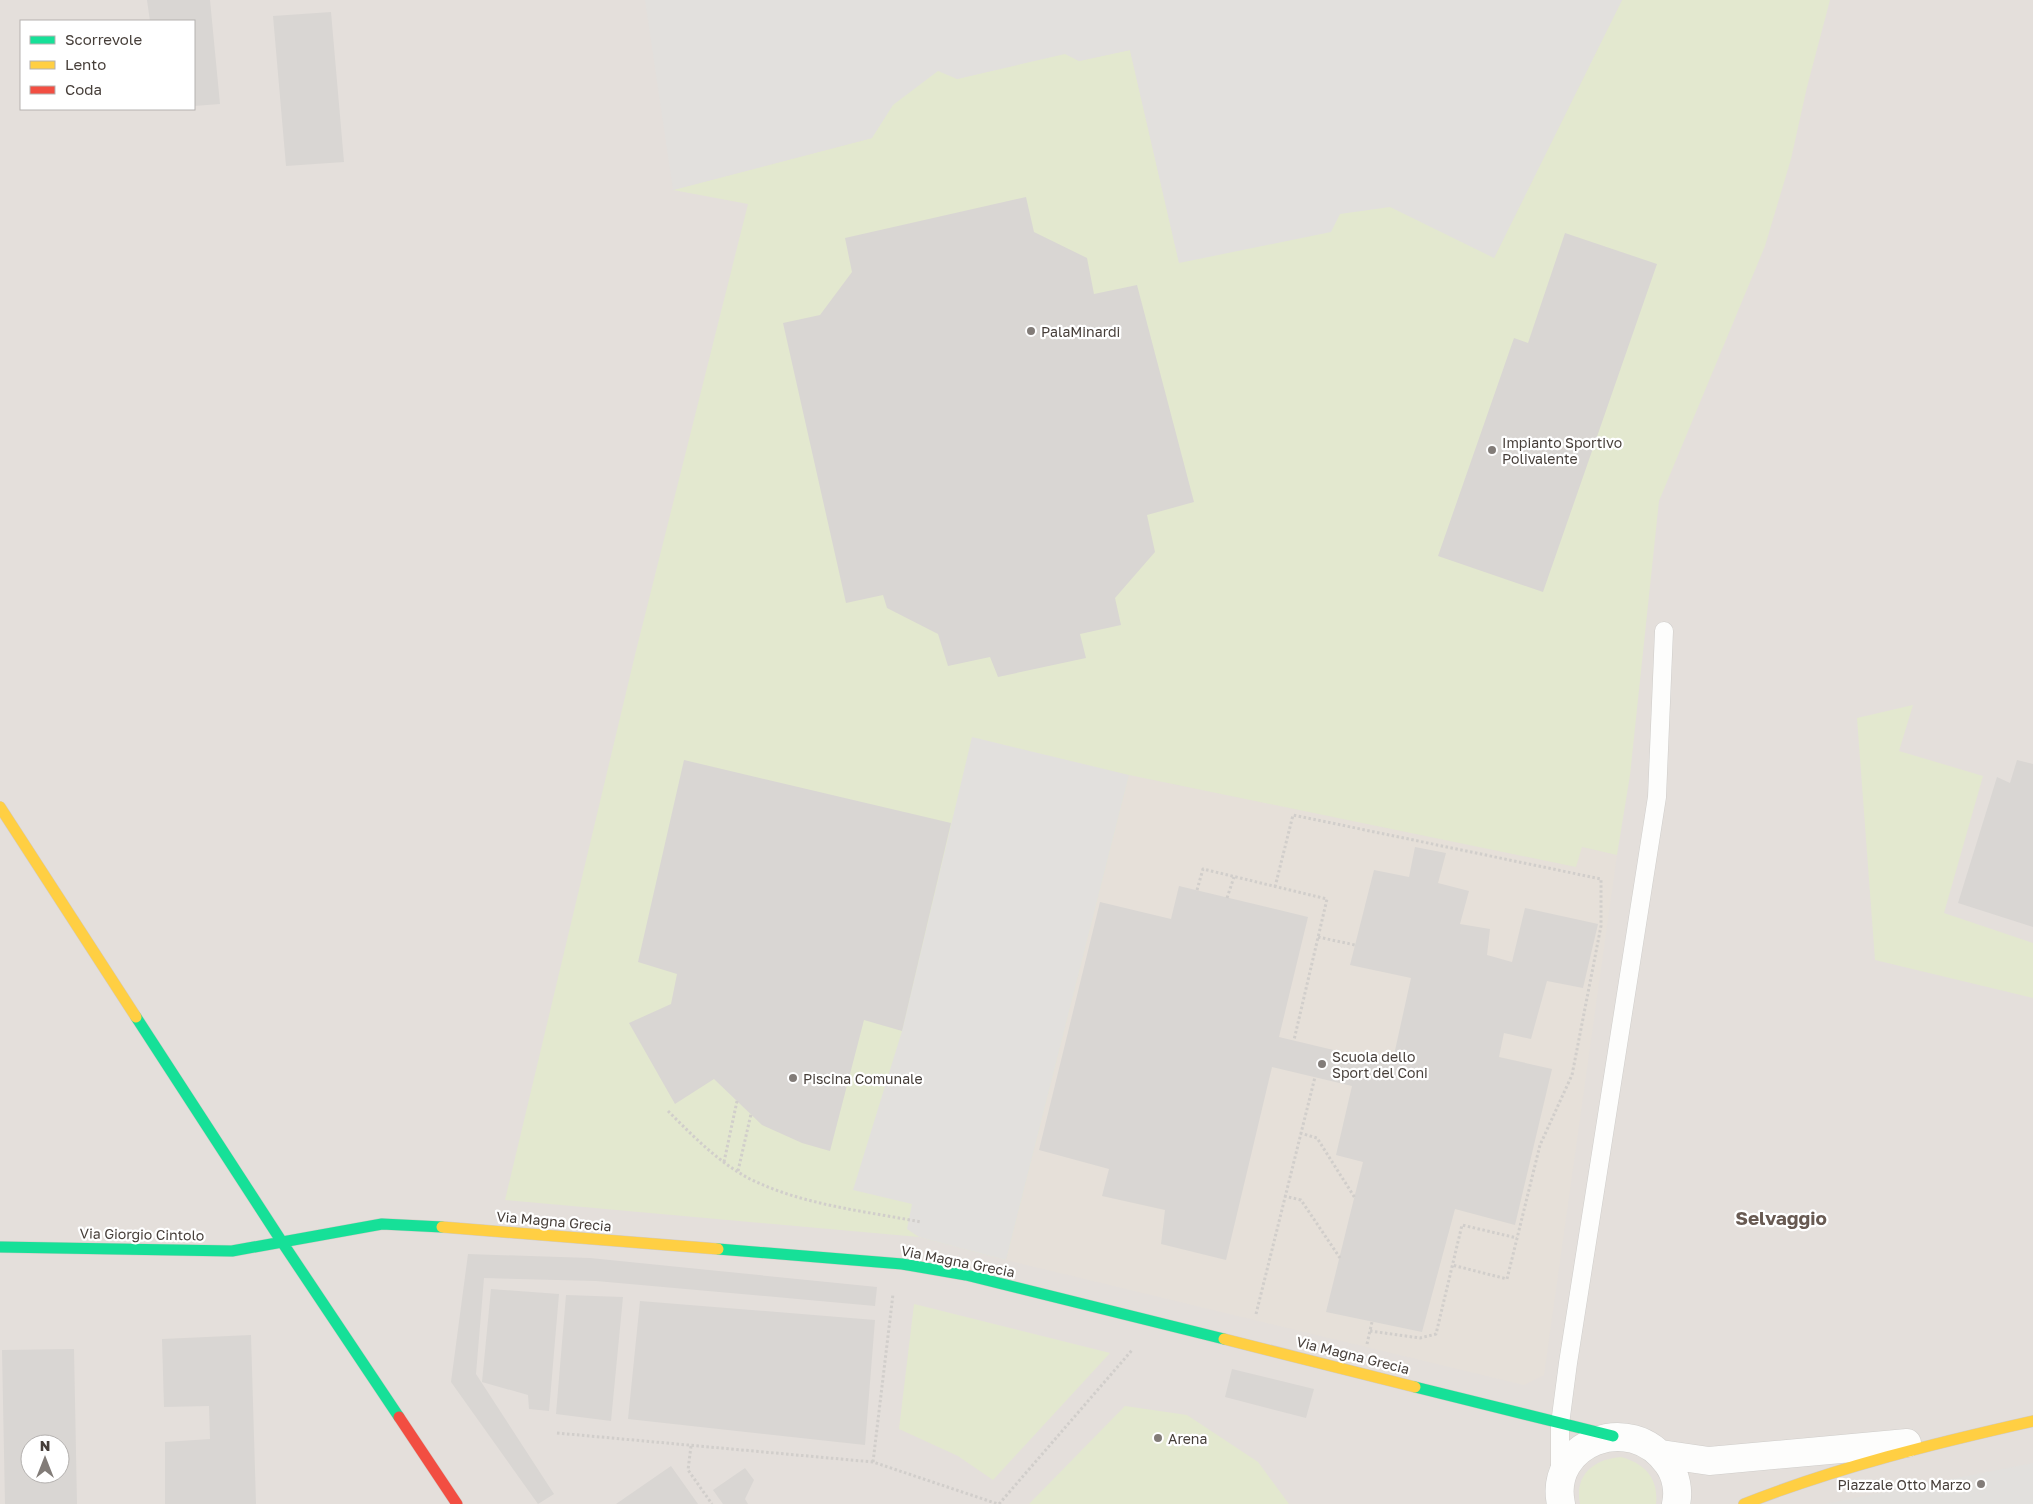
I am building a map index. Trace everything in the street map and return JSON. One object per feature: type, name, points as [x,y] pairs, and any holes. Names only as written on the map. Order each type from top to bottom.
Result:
[{"type":"street","points":[[0,807],[452,1501]]},
{"type":"street","name":"Via Magna Grecia","points":[[282,1242],[382,1224],[406,1224],[902,1264],[966,1275],[1613,1436]]},
{"type":"street","name":"Via Giorgio Cintolo","points":[[0,1247],[232,1251],[282,1242]]},
{"type":"street","points":[[1744,1504],[1793,1484],[1956,1438],[2033,1421]]},
{"type":"street","points":[[1557,1497],[1567,1465],[1579,1450],[1595,1441],[1613,1436],[1631,1437],[1647,1443],[1661,1454],[1671,1468],[1677,1484],[1676,1504]]},
{"type":"street","points":[[1661,1454],[1709,1461],[1956,1438]]},
{"type":"lane","points":[[1557,1497],[1560,1424],[1568,1363],[1657,797],[1664,631]]},
{"type":"path","points":[[1275,887],[1293,815],[1601,879],[1601,926],[1572,1075],[1540,1145],[1507,1279],[1452,1265]]},
{"type":"path","points":[[1197,890],[1203,869],[1327,899],[1294,1040]]},
{"type":"path","points":[[1227,898],[1234,876]]},
{"type":"path","points":[[1318,937],[1355,945]]},
{"type":"path","points":[[1254,1319],[1315,1077]]},
{"type":"path","points":[[724,1162],[738,1101]]},
{"type":"path","points":[[668,1111],[699,1143],[724,1162],[750,1178],[790,1196],[921,1222]]},
{"type":"path","points":[[738,1171],[751,1114]]},
{"type":"path","points":[[1300,1133],[1318,1138],[1355,1198]]},
{"type":"path","points":[[1284,1196],[1301,1200],[1340,1258]]},
{"type":"path","points":[[1370,1331],[1420,1338],[1436,1334],[1462,1225],[1517,1238]]},
{"type":"path","points":[[873,1462],[894,1290]]},
{"type":"path","points":[[1367,1347],[1372,1322]]},
{"type":"path","points":[[557,1433],[873,1462],[998,1504],[1136,1346]]},
{"type":"path","points":[[692,1446],[688,1470],[712,1504]]},
{"type":"shaded area","points":[[0,0],[2033,0],[2033,1504],[0,1504]]},
{"type":"shaded area","points":[[645,0],[1622,0],[1494,258],[1390,207],[1340,214],[1331,232],[1179,263],[1130,50],[1079,61],[1065,54],[957,79],[938,71],[893,105],[872,138],[673,190]]},
{"type":"shaded area","points":[[972,737],[1129,775],[1006,1260],[919,1237],[907,1229],[912,1204],[853,1190],[902,1031]]},
{"type":"shaded area","name":"Scuola dello Sport del Coni","points":[[1129,775],[1576,867],[1581,847],[1617,855],[1544,1375],[1524,1385],[1006,1260]]},
{"type":"shaded area","name":"Piazzale Otto Marzo","points":[[2033,1463],[2033,1504],[1824,1504]]},
{"type":"green space","points":[[869,0],[957,79],[1065,53],[1079,61],[1130,50],[1179,262],[1292,0],[1494,258],[1622,0],[1830,0],[1807,87],[1791,159],[1765,246],[1659,501],[1630,775],[1617,855],[1582,847],[1576,867],[1129,775],[1006,1260],[919,1237],[505,1200],[635,655],[748,204],[673,190],[872,138]]},
{"type":"green space","points":[[1913,705],[1899,751],[1983,776],[1944,913],[2033,943],[2033,998],[1875,960],[1857,718]]},
{"type":"green space","points":[[914,1304],[1110,1353],[993,1480],[958,1456],[899,1429]]},
{"type":"green space","name":"Arena","points":[[1125,1406],[1187,1415],[1258,1462],[1289,1504],[1029,1504]]},
{"type":"green space","points":[[1621,1457],[1637,1463],[1648,1473],[1655,1487],[1656,1504],[1580,1504],[1580,1485],[1588,1470],[1602,1461]]},
{"type":"building","points":[[147,0],[210,0],[220,104],[195,106],[195,20],[150,20]]},
{"type":"building","points":[[331,12],[344,162],[286,166],[273,16]]},
{"type":"building","points":[[1026,197],[1034,232],[1087,258],[1094,294],[1137,285],[1194,502],[1147,515],[1155,552],[1115,598],[1121,625],[1080,634],[1086,658],[998,677],[990,657],[948,666],[938,634],[887,608],[883,595],[846,603],[783,323],[820,315],[852,272],[845,238]]},
{"type":"building","points":[[1565,233],[1657,264],[1543,592],[1438,556],[1514,338],[1528,343]]},
{"type":"building","points":[[684,760],[951,823],[902,1031],[864,1020],[830,1151],[802,1143],[762,1125],[714,1079],[675,1104],[629,1023],[671,1004],[677,974],[638,962]]},
{"type":"building","points":[[2017,760],[2033,764],[2033,927],[1958,903],[1997,777],[2010,783]]},
{"type":"building","points":[[1415,847],[1446,853],[1438,883],[1469,891],[1460,924],[1490,929],[1487,955],[1512,962],[1525,908],[1598,924],[1583,988],[1547,981],[1531,1039],[1504,1033],[1499,1057],[1552,1069],[1515,1225],[1455,1209],[1422,1332],[1326,1312],[1363,1162],[1336,1155],[1352,1086],[1272,1067],[1226,1260],[1161,1244],[1165,1210],[1102,1196],[1109,1169],[1039,1150],[1100,902],[1171,919],[1179,886],[1308,917],[1279,1037],[1392,1064],[1411,978],[1350,965],[1374,870],[1409,877]]},
{"type":"building","points":[[468,1254],[590,1258],[877,1287],[875,1306],[596,1281],[484,1278],[476,1374],[554,1494],[538,1504],[451,1382]]},
{"type":"building","points":[[491,1289],[559,1294],[549,1411],[529,1409],[528,1395],[482,1382]]},
{"type":"building","points":[[566,1295],[623,1297],[611,1421],[556,1414]]},
{"type":"building","points":[[640,1301],[875,1320],[865,1445],[628,1419]]},
{"type":"building","points":[[251,1335],[256,1504],[165,1504],[165,1442],[210,1439],[209,1406],[164,1407],[162,1339]]},
{"type":"building","points":[[74,1349],[77,1504],[5,1504],[2,1350]]},
{"type":"building","points":[[1232,1369],[1314,1389],[1306,1418],[1225,1397]]},
{"type":"building","points":[[671,1466],[698,1504],[616,1504]]},
{"type":"building","points":[[745,1468],[754,1480],[745,1499],[748,1504],[723,1504],[713,1490]]},
{"type":"traffic: fast","points":[[136,1017],[282,1242],[399,1417]]},
{"type":"traffic: fast","points":[[0,1247],[232,1251],[382,1224],[442,1227]]},
{"type":"traffic: fast","points":[[718,1249],[902,1264],[966,1275],[1224,1339]]},
{"type":"traffic: fast","points":[[1415,1387],[1613,1436]]},
{"type":"traffic: slow","points":[[0,807],[136,1017]]},
{"type":"traffic: slow","points":[[442,1227],[718,1249]]},
{"type":"traffic: slow","points":[[1224,1339],[1415,1387]]},
{"type":"traffic: slow","points":[[1744,1504],[1851,1467],[2033,1421]]},
{"type":"traffic: jam","points":[[399,1417],[457,1504]]},
{"type":"place","name":"PalaMinardi","points":[[1031,331]]},
{"type":"place","name":"Impianto Sportivo Polivalente","points":[[1492,450]]},
{"type":"place","name":"Scuola dello Sport del Coni","points":[[1322,1064]]},
{"type":"place","name":"Piscina Comunale","points":[[793,1078]]},
{"type":"place","name":"Arena","points":[[1158,1438]]},
{"type":"place","name":"Piazzale Otto Marzo","points":[[1981,1484]]},
{"type":"district","name":"Selvaggio","points":[[1781,1217]]}]
